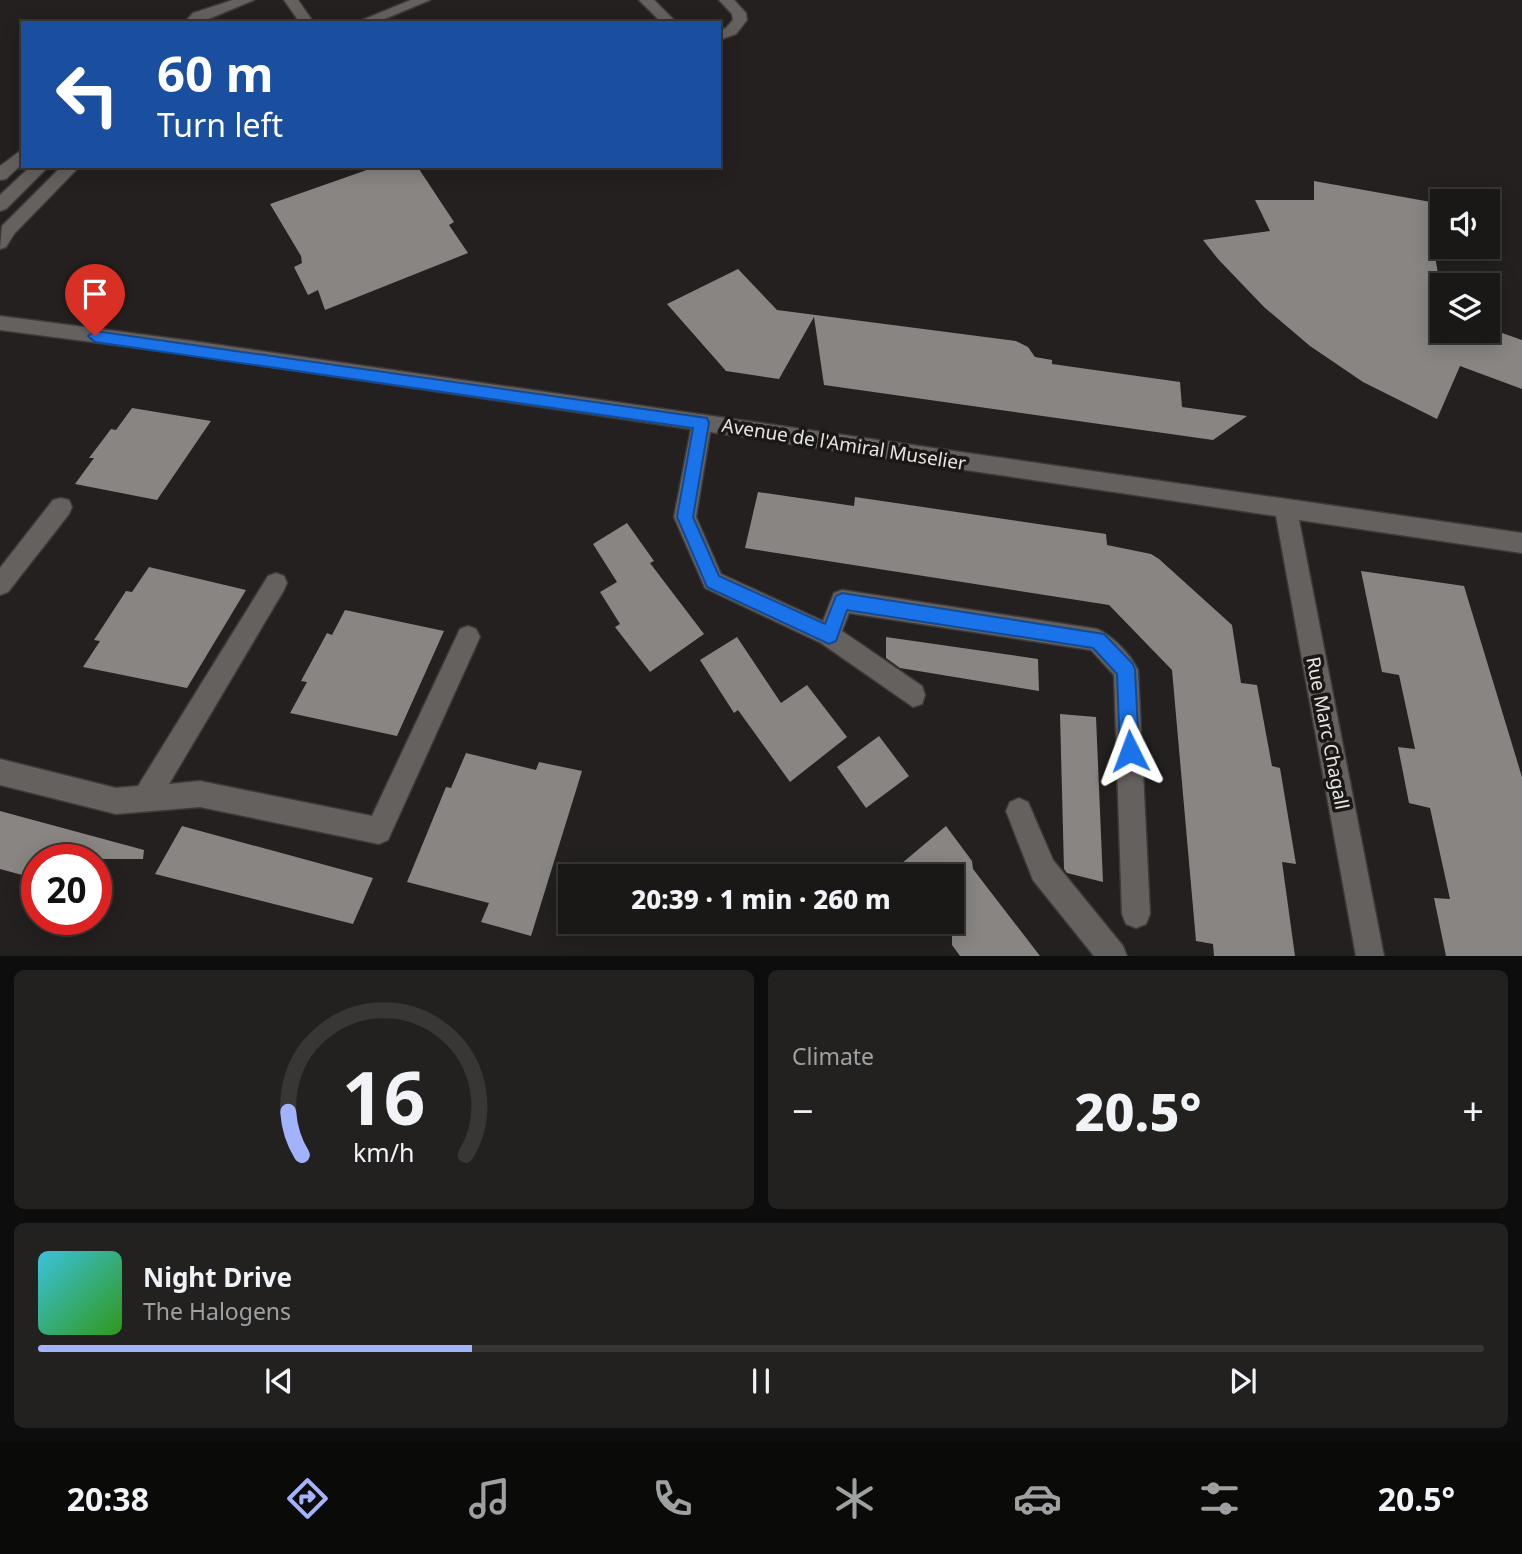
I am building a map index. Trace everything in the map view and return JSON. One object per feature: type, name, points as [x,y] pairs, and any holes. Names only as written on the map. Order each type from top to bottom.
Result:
[{"type":"street","points":[[189,0],[195,19],[247,0]]},
{"type":"street","points":[[291,0],[306,21]]},
{"type":"street","points":[[367,21],[423,0]]},
{"type":"street","points":[[646,0],[668,21]]},
{"type":"street","points":[[721,35],[732,31],[740,20],[739,13],[726,0]]},
{"type":"street","points":[[0,175],[21,156]]},
{"type":"street","points":[[0,205],[39,168]]},
{"type":"street","points":[[0,243],[8,230],[70,168]]},
{"type":"street","name":"Avenue de l'Amiral Muselier","points":[[0,323],[1522,543]]},
{"type":"street","points":[[702,423],[685,517],[713,582],[829,635],[913,695]]},
{"type":"street","points":[[0,585],[61,507]]},
{"type":"street","name":"Rue Marc Chagall","points":[[1286,510],[1370,956]]},
{"type":"street","points":[[145,799],[276,583]]},
{"type":"street","points":[[829,635],[842,601],[1097,640],[1126,670],[1136,914]]},
{"type":"street","points":[[0,772],[116,801],[200,794],[379,831],[468,637]]},
{"type":"street","points":[[1019,811],[1043,870],[1113,956]]},
{"type":"building","points":[[372,168],[418,168],[454,222],[449,225],[468,253],[325,310],[318,290],[308,295],[294,267],[302,263],[301,256],[270,204]]},
{"type":"building","points":[[1314,181],[1430,202],[1430,259],[1435,259],[1438,273],[1430,273],[1430,343],[1500,343],[1500,332],[1522,340],[1522,389],[1460,366],[1437,419],[1363,382],[1310,346],[1264,307],[1203,240],[1270,231],[1255,200],[1314,200]]},
{"type":"building","points":[[738,269],[777,310],[1016,341],[1028,347],[1035,357],[1052,360],[1052,364],[1180,382],[1182,407],[1247,416],[1213,440],[824,385],[814,317],[779,379],[726,371],[667,304]]},
{"type":"building","points":[[132,408],[211,421],[157,500],[75,484],[94,458],[89,458],[111,429],[116,430]]},
{"type":"building","points":[[758,492],[854,506],[855,497],[1106,534],[1107,545],[1151,554],[1159,559],[1232,625],[1241,683],[1257,685],[1272,766],[1280,768],[1296,864],[1282,862],[1295,956],[1214,956],[1213,944],[1196,941],[1172,670],[1109,605],[745,548]]},
{"type":"building","points":[[627,523],[654,561],[650,563],[704,634],[650,672],[615,627],[620,624],[600,592],[617,582],[593,544]]},
{"type":"building","points":[[149,567],[246,590],[187,688],[83,667],[100,641],[94,640],[126,591],[132,592]]},
{"type":"building","points":[[1361,571],[1464,586],[1522,777],[1522,956],[1446,956],[1434,898],[1450,899],[1430,808],[1409,803],[1398,747],[1415,749],[1399,675],[1382,672]]},
{"type":"building","points":[[345,610],[444,631],[397,736],[290,713],[307,682],[301,681],[327,633],[332,635]]},
{"type":"building","points":[[737,637],[781,703],[807,685],[847,737],[790,782],[738,710],[734,713],[700,660]]},
{"type":"building","points":[[886,637],[1038,659],[1039,691],[900,668],[886,658]]},
{"type":"building","points":[[1060,714],[1096,717],[1103,882],[1067,873],[1064,869]]},
{"type":"building","points":[[879,736],[909,776],[866,808],[837,767]]},
{"type":"building","points":[[466,753],[536,770],[539,762],[582,771],[531,936],[481,922],[489,903],[407,882],[446,787],[451,788]]},
{"type":"building","points":[[0,811],[144,850],[143,859],[112,859],[112,844],[21,844],[21,875],[0,869]]},
{"type":"building","points":[[182,826],[373,878],[353,924],[155,874]]},
{"type":"building","points":[[946,826],[972,861],[973,869],[1040,956],[960,956],[952,945],[952,934],[964,934],[964,864],[901,864]]},
{"type":"route","points":[[95,336],[702,423],[685,517],[713,582],[829,635],[842,601],[1097,640],[1126,670],[1130,751]]}]
